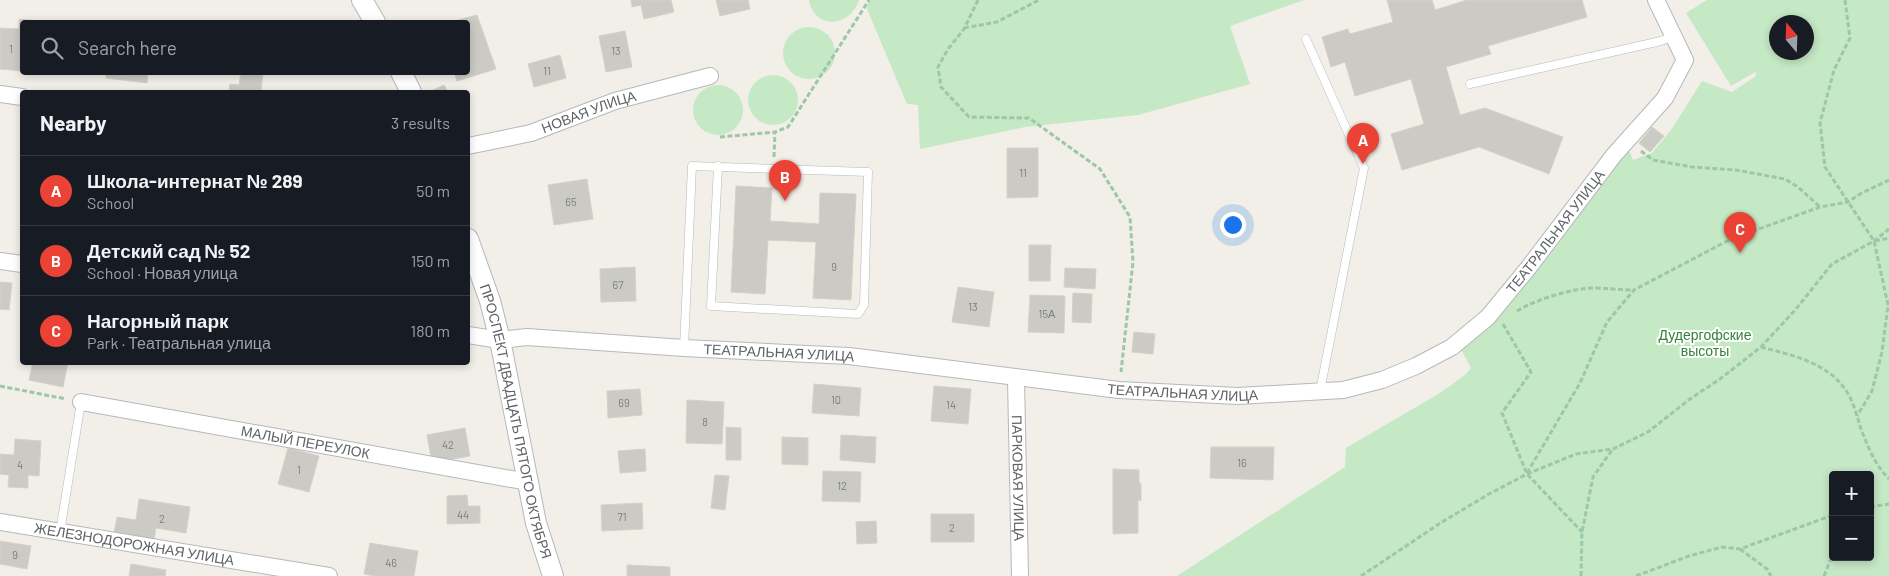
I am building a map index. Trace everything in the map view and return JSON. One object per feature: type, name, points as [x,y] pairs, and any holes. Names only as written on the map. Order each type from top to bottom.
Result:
[{"type":"street","points":[[362,0],[374,20]]},
{"type":"street","name":"ТЕАТРАЛЬНАЯ УЛИЦА","points":[[470,335],[500,340],[527,337],[684,348],[848,356],[1016,379],[1119,390],[1238,396],[1343,390],[1382,380],[1416,366],[1452,347],[1494,319],[1544,248],[1614,155],[1665,98],[1685,60],[1656,0]]},
{"type":"street","points":[[402,75],[410,90]]},
{"type":"street","name":"НОВАЯ УЛИЦА","points":[[470,146],[531,133],[614,101],[710,76]]},
{"type":"street","points":[[0,94],[20,97]]},
{"type":"street","name":"ПРОСПЕКТ ДВАДЦАТЬ ПЯТОГО ОКТЯБРЯ","points":[[470,245],[490,301],[500,340],[536,523],[554,576]]},
{"type":"street","points":[[0,261],[20,264]]},
{"type":"street","name":"ПАРКОВАЯ УЛИЦА","points":[[1016,379],[1020,576]]},
{"type":"street","name":"МАЛЫЙ ПЕРЕУЛОК","points":[[81,402],[528,482]]},
{"type":"street","name":"ЖЕЛЕЗНОДОРОЖНАЯ УЛИЦА","points":[[0,522],[329,576]]},
{"type":"lane","points":[[1470,84],[1661,41],[1674,36]]},
{"type":"lane","points":[[1306,39],[1364,168],[1320,391]]},
{"type":"lane","points":[[684,348],[692,166],[718,166],[774,170],[868,172],[864,305],[858,314],[711,306],[718,166]]},
{"type":"lane","points":[[60,532],[81,402]]},
{"type":"path","points":[[720,137],[774,132],[788,127],[870,0]]},
{"type":"path","points":[[978,0],[964,28],[948,49],[938,67],[941,88],[969,117],[1029,118],[1100,169],[1130,218],[1133,262],[1119,390]]},
{"type":"path","points":[[964,28],[997,22],[1039,0]]},
{"type":"path","points":[[1845,0],[1850,38],[1834,70],[1820,123],[1825,168],[1874,241],[1888,305],[1882,352],[1872,391],[1857,416]]},
{"type":"path","points":[[774,132],[774,170]]},
{"type":"path","points":[[1653,160],[1692,167],[1736,170],[1785,179],[1798,187],[1820,207]]},
{"type":"path","points":[[1526,474],[1580,383],[1607,322],[1634,290],[1731,239],[1820,207],[1848,202],[1889,180]]},
{"type":"path","points":[[1361,576],[1442,522],[1526,474],[1576,454],[1613,449],[1648,432],[1761,347],[1796,309],[1832,264],[1874,241],[1889,229]]},
{"type":"path","points":[[1874,241],[1889,238]]},
{"type":"path","points":[[1582,532],[1526,474],[1502,413],[1531,372],[1494,319],[1525,306],[1565,293],[1590,288],[1634,290]]},
{"type":"path","points":[[1761,347],[1801,358],[1827,370],[1846,390],[1869,449],[1883,473],[1889,479]]},
{"type":"path","points":[[0,386],[81,402]]},
{"type":"path","points":[[1581,576],[1582,532],[1593,477],[1613,449]]},
{"type":"path","points":[[1874,506],[1889,504]]},
{"type":"path","points":[[1636,576],[1697,553],[1722,547],[1740,548],[1829,517]]},
{"type":"path","points":[[1740,548],[1767,568],[1771,576]]},
{"type":"path","points":[[1824,576],[1830,561]]},
{"type":"green space","points":[[809,0],[859,0],[848,16],[832,22],[818,17],[812,10]]},
{"type":"green space","points":[[868,0],[1304,0],[1230,26],[1250,84],[1138,115],[1025,127],[920,149],[918,105],[907,104],[867,9]]},
{"type":"green space","name":"Дудергофские высоты","points":[[1707,0],[1889,0],[1889,576],[1177,576],[1345,467],[1346,448],[1440,393],[1465,375],[1471,368],[1461,349],[1626,143],[1633,160],[1652,153],[1671,130],[1702,81],[1732,92],[1756,76],[1755,72],[1731,86],[1686,13]]},
{"type":"green space","points":[[809,27],[819,29],[827,35],[833,43],[835,53],[833,63],[827,71],[819,77],[809,79],[799,77],[791,71],[785,63],[783,53],[785,43],[791,35],[799,29]]},
{"type":"green space","points":[[778,75],[791,82],[797,90],[797,110],[791,118],[783,124],[768,125],[755,118],[749,110],[748,95],[755,82],[763,76]]},
{"type":"green space","points":[[723,85],[736,92],[742,100],[742,120],[736,128],[728,134],[713,135],[700,128],[694,120],[693,105],[700,92],[708,86]]},
{"type":"building","points":[[631,0],[671,0],[674,12],[644,19],[641,5],[632,7]]},
{"type":"building","points":[[716,0],[748,0],[750,9],[720,16]]},
{"type":"building","points":[[1387,0],[1432,0],[1435,10],[1467,0],[1582,0],[1587,17],[1488,46],[1491,54],[1446,67],[1460,115],[1485,108],[1563,137],[1549,174],[1479,147],[1402,170],[1391,134],[1424,124],[1411,79],[1355,96],[1345,62],[1331,67],[1322,37],[1348,29],[1350,34],[1393,22]]},
{"type":"building","points":[[477,15],[496,69],[457,81],[455,75],[470,75],[470,20],[458,20]]},
{"type":"building","points":[[19,19],[28,20],[20,20],[20,71],[0,69],[0,28],[19,29]]},
{"type":"building","points":[[625,31],[632,67],[606,72],[599,36]]},
{"type":"building","points":[[560,55],[566,78],[534,87],[528,64]]},
{"type":"building","points":[[106,75],[148,75],[147,83],[106,78]]},
{"type":"building","points":[[241,75],[263,75],[261,90],[229,90],[230,84],[239,85]]},
{"type":"building","points":[[444,85],[447,90],[433,90]]},
{"type":"building","points":[[1652,127],[1664,136],[1650,152],[1639,143]]},
{"type":"building","points":[[1007,148],[1038,148],[1038,197],[1007,198]]},
{"type":"building","points":[[587,179],[593,219],[554,225],[548,185]]},
{"type":"building","points":[[736,186],[772,188],[770,221],[819,224],[820,193],[856,194],[851,300],[813,298],[816,242],[768,240],[765,294],[731,292]]},
{"type":"building","points":[[1029,245],[1051,245],[1050,281],[1029,281]]},
{"type":"building","points":[[635,267],[636,301],[601,302],[600,269]]},
{"type":"building","points":[[1065,268],[1096,269],[1095,289],[1064,287]]},
{"type":"building","points":[[0,282],[12,283],[9,310],[0,309]]},
{"type":"building","points":[[958,287],[994,292],[989,327],[952,322]]},
{"type":"building","points":[[1073,293],[1092,294],[1091,323],[1072,322]]},
{"type":"building","points":[[1030,295],[1065,296],[1064,333],[1028,332]]},
{"type":"building","points":[[1134,332],[1155,334],[1153,354],[1132,352]]},
{"type":"building","points":[[32,365],[67,365],[63,387],[29,380]]},
{"type":"building","points":[[814,384],[861,388],[859,416],[812,413]]},
{"type":"building","points":[[934,386],[971,389],[968,424],[931,421]]},
{"type":"building","points":[[640,389],[642,415],[608,418],[607,391]]},
{"type":"building","points":[[687,400],[724,402],[722,444],[686,443]]},
{"type":"building","points":[[726,427],[741,428],[741,460],[726,460]]},
{"type":"building","points":[[465,428],[470,456],[432,463],[427,435]]},
{"type":"building","points":[[841,435],[876,437],[875,463],[840,460]]},
{"type":"building","points":[[782,437],[808,438],[808,465],[782,464]]},
{"type":"building","points":[[15,439],[41,441],[39,476],[28,475],[28,488],[8,487],[9,475],[0,474],[0,454],[14,455]]},
{"type":"building","points":[[1211,447],[1274,447],[1273,480],[1210,478]]},
{"type":"building","points":[[288,448],[319,456],[309,492],[278,484]]},
{"type":"building","points":[[645,449],[646,471],[620,473],[618,451]]},
{"type":"building","points":[[1113,469],[1139,470],[1141,501],[1138,500],[1138,533],[1113,534]]},
{"type":"building","points":[[823,471],[861,472],[860,502],[822,501]]},
{"type":"building","points":[[715,475],[729,476],[725,510],[711,508]]},
{"type":"building","points":[[467,495],[468,506],[480,506],[480,523],[447,524],[447,496]]},
{"type":"building","points":[[139,499],[190,507],[186,533],[156,528],[154,540],[114,534],[117,517],[136,520]]},
{"type":"building","points":[[642,503],[643,529],[602,531],[601,505]]},
{"type":"building","points":[[931,514],[974,514],[974,542],[931,542]]},
{"type":"building","points":[[876,521],[877,543],[857,544],[856,522]]},
{"type":"building","points":[[0,541],[31,546],[27,569],[0,564]]},
{"type":"building","points":[[370,543],[418,551],[414,576],[375,576],[364,574]]},
{"type":"building","points":[[131,564],[166,570],[165,576],[129,576]]},
{"type":"building","points":[[627,565],[670,567],[670,576],[627,576]]},
{"type":"place","name":"Школа-интернат № 289","points":[[1363,164]]},
{"type":"place","name":"Детский сад № 52","points":[[785,201]]},
{"type":"place","name":"Нагорный парк","points":[[1740,253]]}]
